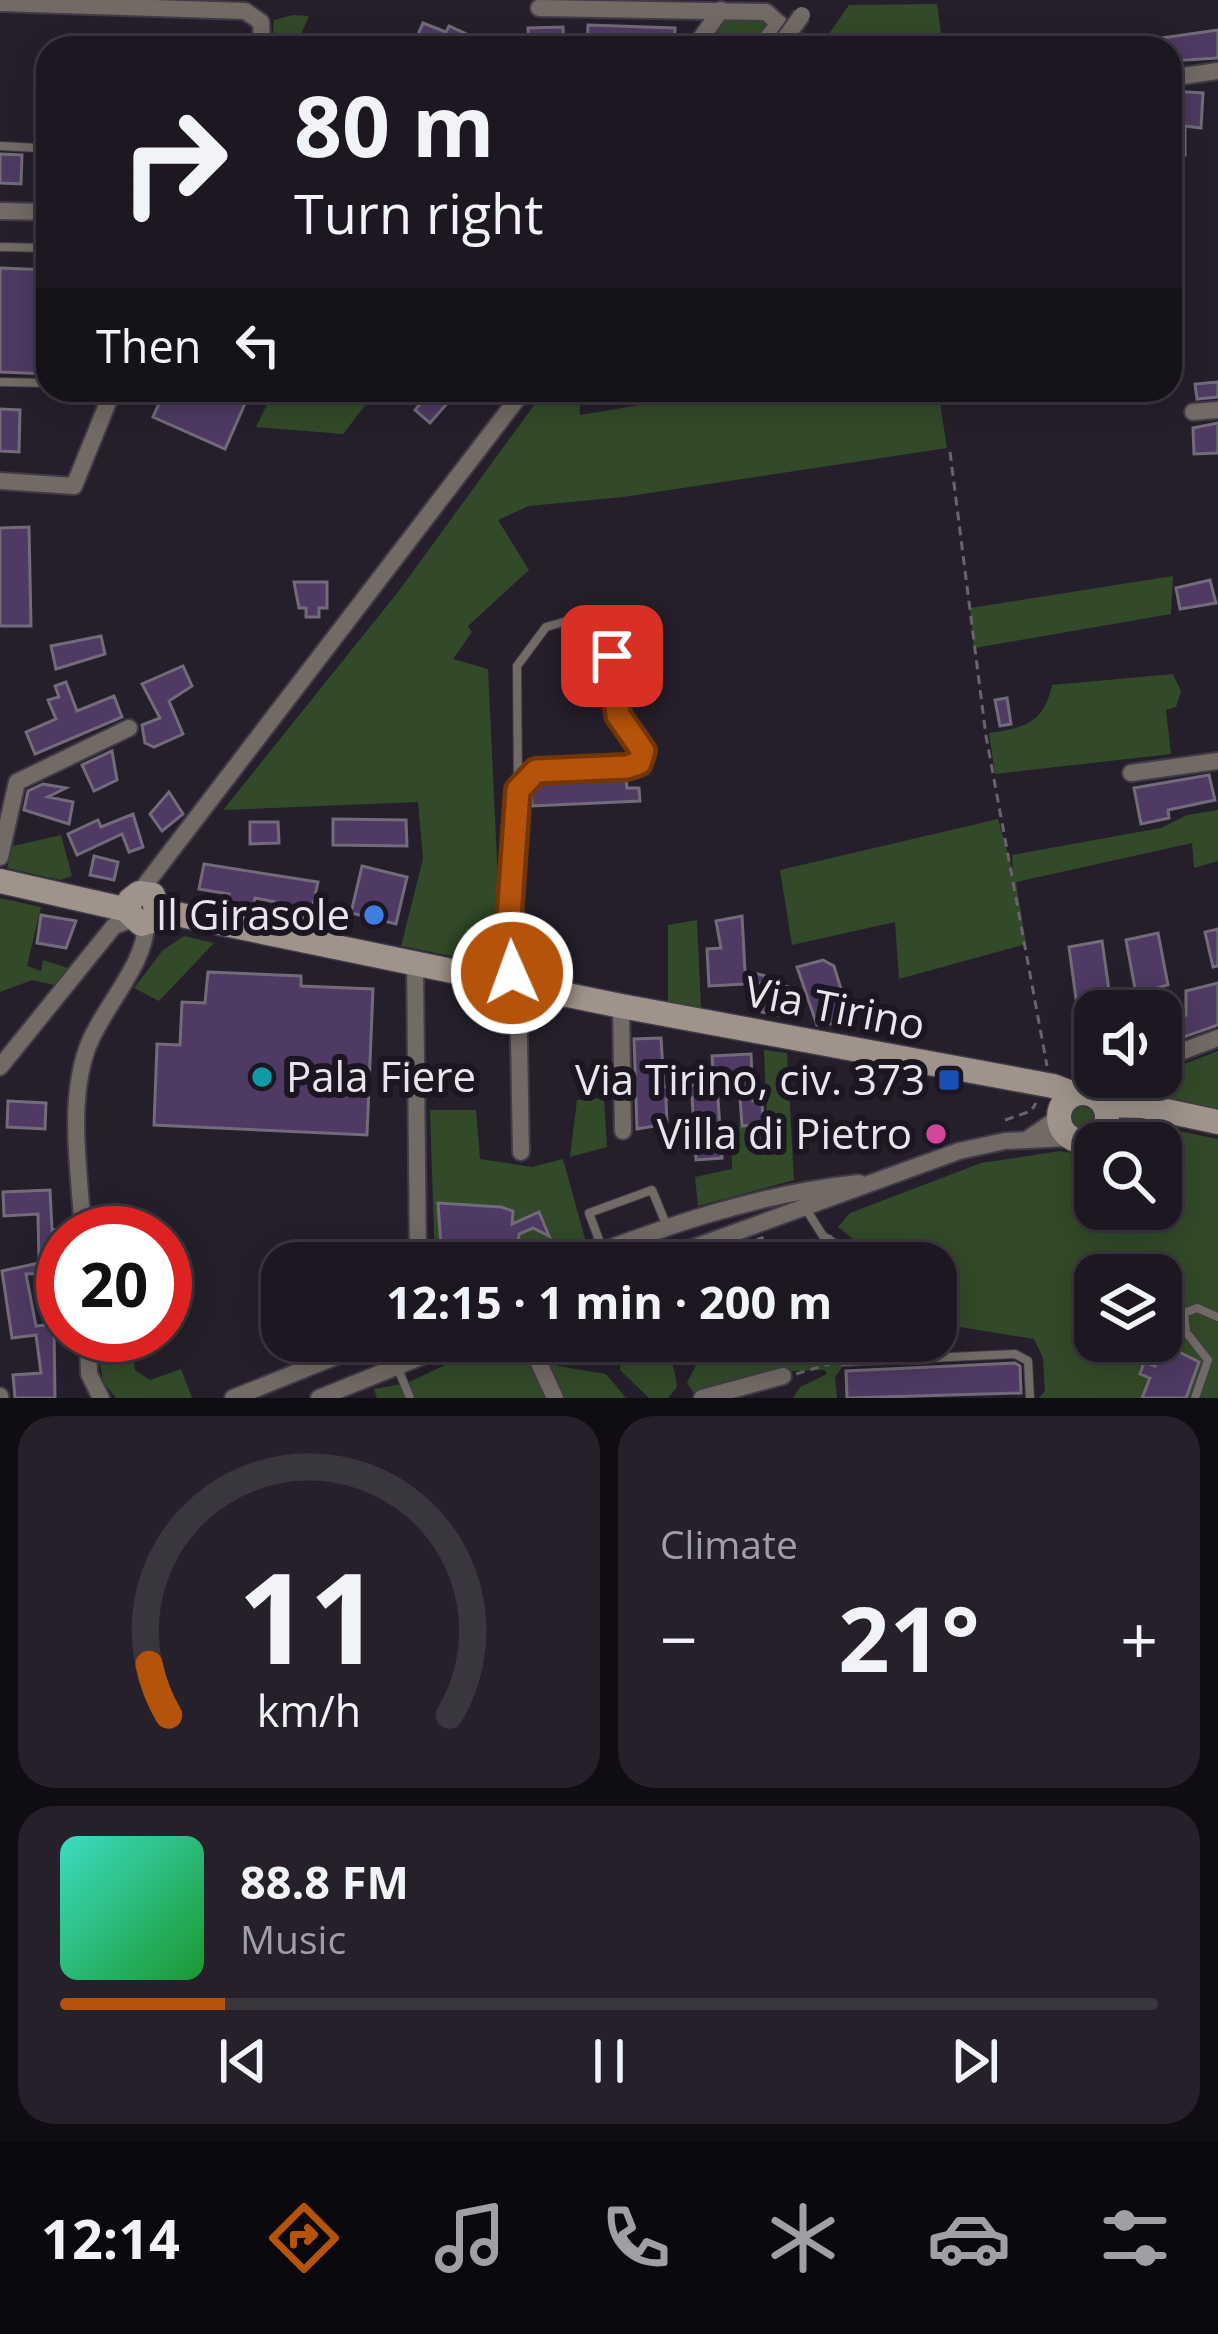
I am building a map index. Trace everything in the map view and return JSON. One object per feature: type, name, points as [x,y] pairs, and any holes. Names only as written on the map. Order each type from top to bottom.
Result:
[{"type":"street","points":[[787,36],[813,0]]},
{"type":"street","points":[[0,3],[245,11],[261,22],[262,36]]},
{"type":"street","points":[[539,8],[766,12],[793,36]]},
{"type":"street","points":[[703,36],[722,10]]},
{"type":"street","points":[[769,36],[779,23]]},
{"type":"street","points":[[1182,76],[1218,71]]},
{"type":"street","points":[[0,211],[36,212]]},
{"type":"street","points":[[0,481],[74,486],[107,402]]},
{"type":"street","points":[[0,1066],[142,907],[515,402]]},
{"type":"street","points":[[1193,412],[1218,410]]},
{"type":"street","points":[[0,857],[17,782],[129,728]]},
{"type":"street","points":[[1131,773],[1218,760]]},
{"type":"street","name":"Via Tirino","points":[[0,881],[621,1006],[1067,1105],[1153,1110],[1218,1122]]},
{"type":"street","points":[[82,1206],[82,1067],[142,907]]},
{"type":"street","points":[[416,963],[418,1242]]},
{"type":"street","points":[[518,985],[521,1152]]},
{"type":"street","points":[[621,1006],[622,1131]]},
{"type":"street","points":[[1182,1051],[1218,1038]]},
{"type":"street","points":[[710,1242],[959,1151],[1026,1139],[1078,1098]]},
{"type":"street","points":[[624,1242],[794,1190],[878,1180]]},
{"type":"street","points":[[89,1362],[90,1398]]},
{"type":"street","points":[[233,1398],[322,1362]]},
{"type":"street","points":[[320,1398],[403,1362]]},
{"type":"street","points":[[539,1362],[555,1398]]},
{"type":"street","points":[[89,1373],[101,1398]]},
{"type":"street","points":[[702,1398],[783,1376]]},
{"type":"lane","points":[[0,146],[36,148]]},
{"type":"lane","points":[[0,247],[36,248]]},
{"type":"lane","points":[[0,382],[36,383]]},
{"type":"lane","points":[[518,790],[536,771],[639,763],[643,751],[618,715],[606,642],[578,618],[546,627],[517,666],[518,790],[509,918],[518,985]]},
{"type":"lane","points":[[599,1242],[589,1213],[652,1190],[667,1226]]},
{"type":"lane","points":[[805,1208],[832,1242]]},
{"type":"lane","points":[[825,1242],[829,1239]]},
{"type":"lane","points":[[1195,1398],[1208,1360],[1186,1332],[1184,1312],[1197,1307],[1218,1317]]},
{"type":"lane","points":[[957,1359],[1023,1357],[1028,1361],[1030,1398]]},
{"type":"lane","points":[[397,1366],[410,1398]]},
{"type":"path","points":[[950,452],[986,736],[1067,1105],[1035,1108],[1005,1120]]},
{"type":"path","points":[[783,1376],[843,1362]]},
{"type":"green space","points":[[937,4],[941,36],[827,36],[849,5]]},
{"type":"green space","points":[[309,16],[300,36],[273,36],[274,20]]},
{"type":"green space","points":[[722,16],[762,18],[767,26],[760,36],[708,36]]},
{"type":"green space","points":[[268,402],[368,402],[343,434],[256,427]]},
{"type":"green space","points":[[536,402],[579,402],[580,415],[657,402],[940,402],[947,448],[623,497],[529,506],[498,520],[529,570],[468,626],[472,632],[453,659],[488,669],[502,966],[401,946],[423,859],[418,802],[223,810],[398,592]]},
{"type":"green space","points":[[1173,576],[1171,614],[974,648],[970,608]]},
{"type":"green space","points":[[1173,674],[1181,691],[1176,707],[1166,710],[1171,754],[995,774],[989,733],[1013,729],[1038,716],[1052,685]]},
{"type":"green space","points":[[1218,810],[1218,861],[1194,868],[1192,843],[1016,882],[1026,944],[899,979],[895,922],[792,945],[780,870],[998,819],[1013,872],[1012,855],[1161,828],[1187,815]]},
{"type":"green space","points":[[61,835],[72,876],[60,880],[7,868],[13,846]]},
{"type":"green space","points":[[0,898],[41,907],[27,966],[41,971],[43,960],[68,968],[55,985],[32,980],[0,992]]},
{"type":"green space","points":[[697,920],[701,1008],[668,1002],[668,925]]},
{"type":"green space","points":[[184,936],[214,943],[159,1001],[134,988],[163,950]]},
{"type":"green space","points":[[764,1050],[787,1053],[794,1180],[698,1206],[695,1177],[732,1169],[731,1127],[767,1126]]},
{"type":"green space","points":[[1218,1051],[1218,1109],[1167,1098],[1182,1098],[1182,1065]]},
{"type":"green space","points":[[604,1098],[607,1147],[570,1157],[577,1100]]},
{"type":"green space","points":[[1077,1105],[1087,1105],[1094,1112],[1094,1122],[1074,1122],[1074,1127],[1070,1122],[1070,1112]]},
{"type":"green space","points":[[430,1110],[476,1110],[480,1159],[532,1167],[563,1159],[586,1242],[434,1242]]},
{"type":"green space","points":[[1182,1132],[1218,1139],[1218,1398],[1039,1398],[1045,1391],[1043,1358],[1034,1339],[957,1326],[957,1242],[857,1242],[838,1227],[850,1213],[981,1163],[1060,1151],[1074,1153],[1074,1230],[1182,1230]]},
{"type":"green space","points":[[100,1362],[134,1362],[135,1370],[150,1380],[181,1369],[192,1398],[116,1398],[103,1382]]},
{"type":"green space","points":[[452,1362],[556,1362],[606,1374],[626,1398],[377,1398],[374,1389],[407,1383]]},
{"type":"green space","points":[[621,1362],[670,1362],[677,1387],[668,1398],[649,1398],[620,1370]]},
{"type":"green space","points":[[846,1362],[835,1377],[837,1398],[793,1398],[800,1387],[827,1374],[825,1370],[793,1371],[707,1393],[693,1392],[687,1383],[697,1363]]},
{"type":"building","points":[[423,23],[446,32],[449,26],[471,36],[417,36]]},
{"type":"building","points":[[588,25],[675,28],[675,36],[588,36]]},
{"type":"building","points":[[563,27],[563,36],[528,36],[528,28]]},
{"type":"building","points":[[1218,30],[1218,58],[1182,60],[1182,36],[1175,36]]},
{"type":"building","points":[[1182,92],[1203,93],[1201,128],[1185,126],[1185,155]]},
{"type":"building","points":[[0,154],[22,155],[21,184],[0,183]]},
{"type":"building","points":[[0,268],[36,270],[36,374],[0,372]]},
{"type":"building","points":[[1218,382],[1218,397],[1197,399],[1195,384]]},
{"type":"building","points":[[160,402],[246,402],[225,449],[153,417]]},
{"type":"building","points":[[422,402],[448,402],[430,423],[415,410]]},
{"type":"building","points":[[0,409],[20,410],[19,452],[0,451]]},
{"type":"building","points":[[1218,423],[1218,453],[1194,454],[1193,428]]},
{"type":"building","points":[[29,527],[31,626],[0,626],[0,528]]},
{"type":"building","points":[[1210,580],[1216,603],[1180,609],[1176,588]]},
{"type":"building","points":[[294,582],[327,582],[327,608],[319,608],[319,617],[306,617],[306,608],[299,608]]},
{"type":"building","points":[[101,636],[105,654],[56,669],[51,646]]},
{"type":"building","points":[[183,666],[192,686],[169,701],[183,734],[154,747],[145,743],[142,725],[160,718],[142,684]]},
{"type":"building","points":[[66,682],[77,711],[114,696],[122,717],[35,754],[26,732],[56,719],[48,700],[59,697],[55,686]]},
{"type":"building","points":[[1007,698],[1011,724],[1000,726],[995,700]]},
{"type":"building","points":[[112,751],[117,780],[94,791],[82,765]]},
{"type":"building","points":[[1209,775],[1215,800],[1168,810],[1169,818],[1141,824],[1134,788]]},
{"type":"building","points":[[626,778],[627,788],[639,788],[640,801],[532,806],[531,788],[536,782]]},
{"type":"building","points":[[43,784],[66,788],[48,797],[73,802],[69,824],[24,810],[28,791]]},
{"type":"building","points":[[169,792],[183,814],[162,831],[150,814]]},
{"type":"building","points":[[133,814],[143,847],[129,852],[122,834],[77,855],[68,834],[98,820],[101,827]]},
{"type":"building","points":[[333,819],[406,820],[407,846],[333,845]]},
{"type":"building","points":[[250,822],[278,822],[279,843],[250,844]]},
{"type":"building","points":[[94,856],[118,862],[114,880],[90,875]]},
{"type":"building","points":[[204,864],[318,882],[310,919],[279,912],[281,903],[255,898],[252,912],[227,908],[229,894],[199,889]]},
{"type":"building","points":[[362,866],[407,877],[396,924],[351,913]]},
{"type":"building","points":[[41,915],[76,921],[66,948],[37,943]]},
{"type":"building","points":[[742,916],[745,971],[779,979],[769,983],[788,987],[782,1016],[762,1012],[764,983],[709,986],[707,949],[721,948],[716,921]]},
{"type":"building","points":[[1218,929],[1218,966],[1213,967],[1205,932]]},
{"type":"building","points":[[1158,933],[1168,985],[1135,990],[1126,940]]},
{"type":"building","points":[[1102,941],[1109,990],[1075,990],[1069,947]]},
{"type":"building","points":[[823,960],[834,966],[851,1022],[817,1025],[797,967]]},
{"type":"building","name":"Pala Fiere","points":[[208,972],[301,976],[301,986],[373,989],[367,1135],[154,1125],[157,1044],[180,1045],[182,1002],[205,1003]]},
{"type":"building","points":[[1218,983],[1218,1025],[1182,1038],[1182,1016],[1186,1015],[1186,991]]},
{"type":"building","points":[[661,1038],[664,1087],[714,1084],[712,1056],[751,1054],[753,1101],[762,1101],[763,1125],[742,1126],[739,1083],[717,1084],[722,1158],[696,1160],[692,1097],[666,1099],[667,1124],[637,1129],[634,1039]]},
{"type":"building","points":[[8,1101],[46,1103],[45,1129],[7,1127]]},
{"type":"building","points":[[50,1190],[51,1206],[36,1206],[36,1214],[4,1216],[3,1192]]},
{"type":"building","points":[[438,1203],[501,1207],[513,1211],[512,1224],[539,1212],[549,1236],[533,1228],[519,1234],[518,1242],[441,1242]]},
{"type":"building","points":[[36,1264],[36,1274],[26,1274],[36,1335],[12,1338],[2,1271]]},
{"type":"building","points":[[1182,1354],[1199,1362],[1186,1398],[1142,1398],[1150,1378],[1140,1374],[1144,1362],[1155,1366],[1156,1362],[1182,1362]]},
{"type":"building","points":[[40,1362],[55,1362],[55,1398],[15,1398],[13,1375],[41,1373]]},
{"type":"building","points":[[1020,1366],[1021,1393],[847,1398],[846,1371]]},
{"type":"place","name":"Il Girasole","points":[[374,915]]},
{"type":"place","name":"Pala Fiere","points":[[262,1077]]},
{"type":"place","name":"Via Tirino, civ. 373","points":[[949,1080]]},
{"type":"place","name":"Villa di Pietro","points":[[936,1134]]},
{"type":"route","points":[[512,973],[509,918],[518,790],[536,771],[627,767],[639,763],[643,751],[642,743],[618,715],[612,656]]}]
